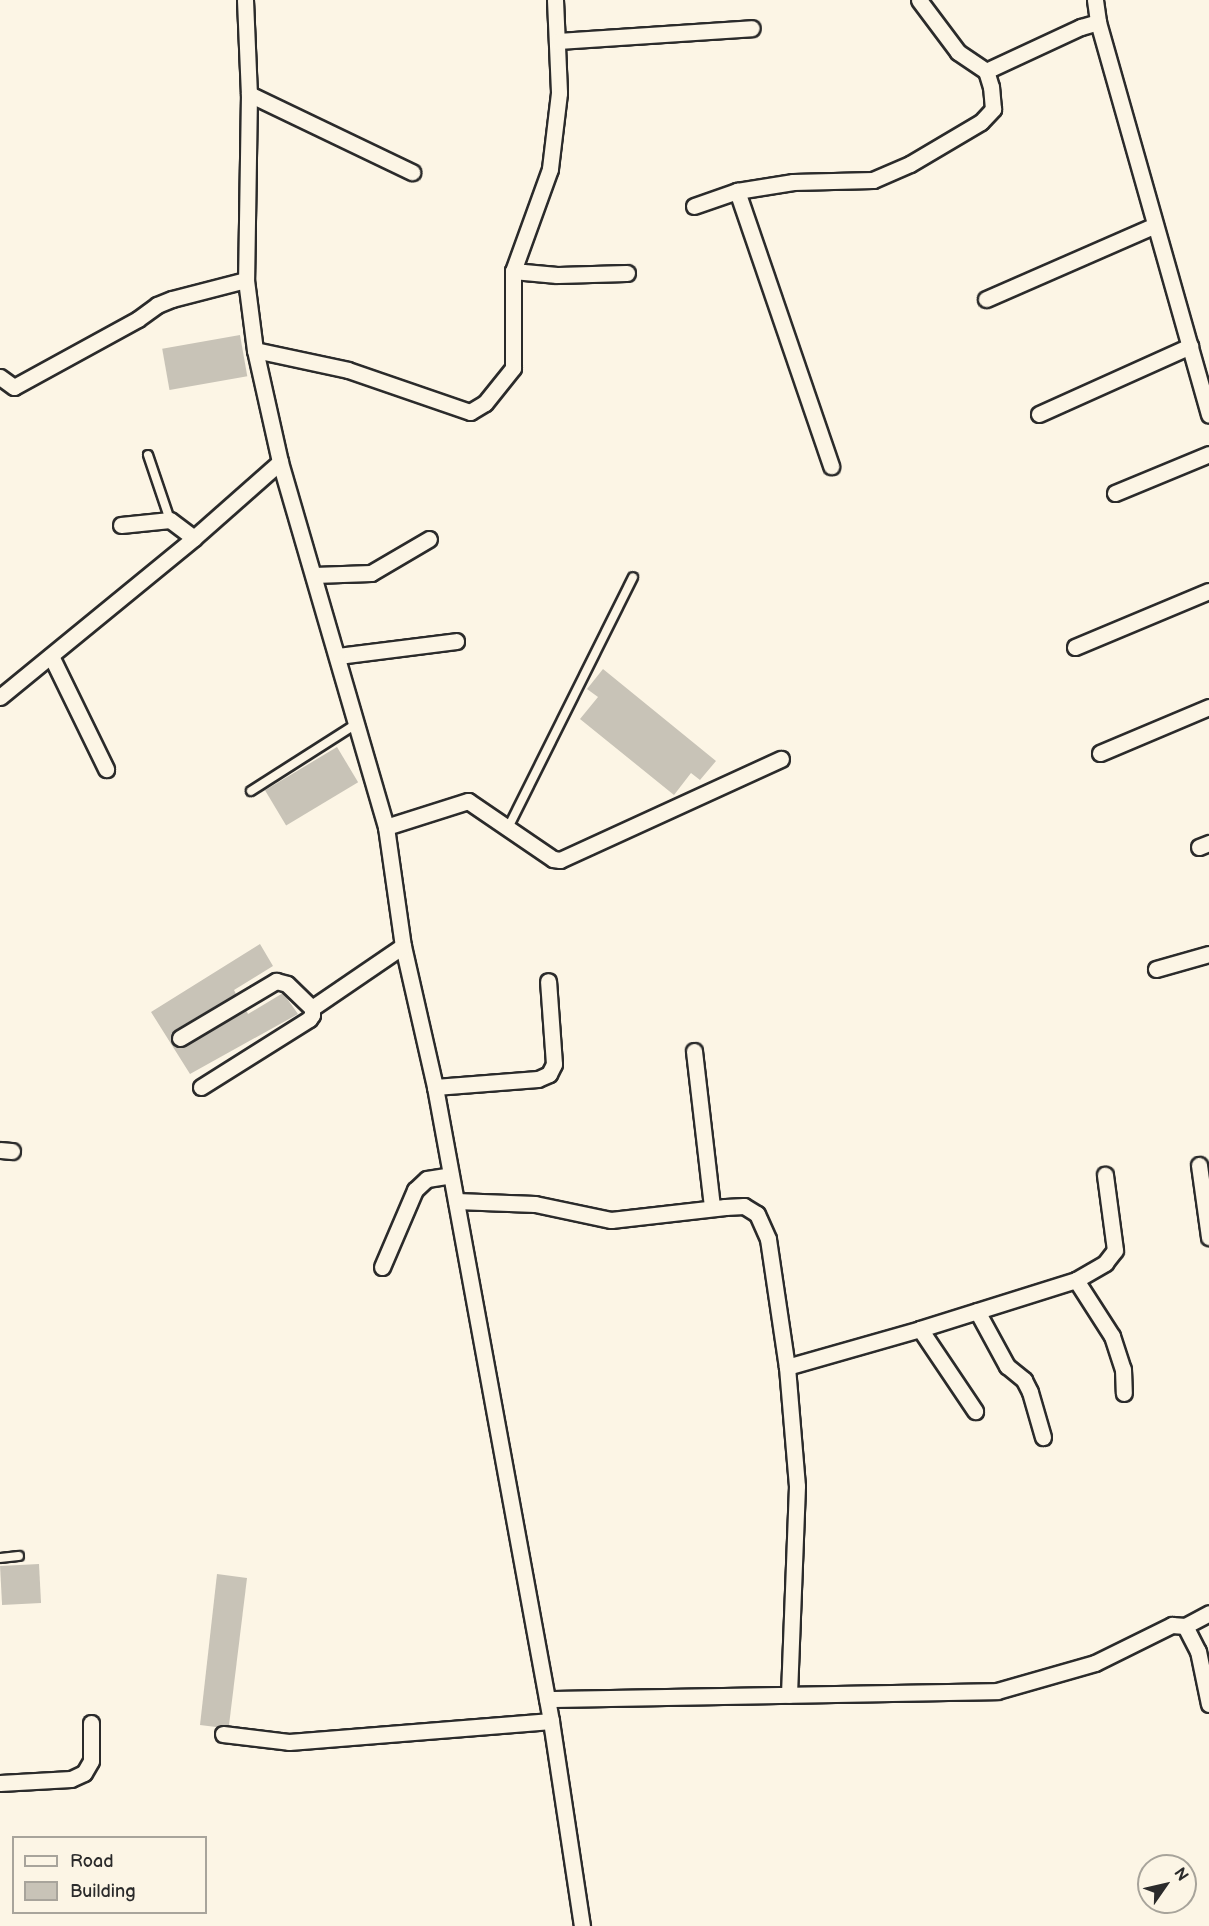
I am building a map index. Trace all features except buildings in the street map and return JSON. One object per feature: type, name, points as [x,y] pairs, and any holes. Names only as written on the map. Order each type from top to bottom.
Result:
[{"type":"street","points":[[245,0],[249,94],[246,280],[255,350],[280,462],[386,827],[403,946],[435,1087],[551,1721],[582,1926]]},
{"type":"street","points":[[255,350],[348,370],[470,412],[485,402],[513,368],[513,271],[550,169],[559,93],[555,0]]},
{"type":"street","points":[[694,206],[737,191],[793,182],[873,180],[910,164],[981,122],[993,109],[991,87],[986,70],[958,52],[919,0]]},
{"type":"street","points":[[1095,0],[1098,22],[1209,415]]},
{"type":"street","points":[[986,70],[1081,27],[1098,22]]},
{"type":"street","points":[[558,41],[752,28]]},
{"type":"street","points":[[249,94],[412,172]]},
{"type":"street","points":[[737,191],[831,466]]},
{"type":"street","points":[[986,299],[1155,225]]},
{"type":"street","points":[[513,271],[557,275],[627,273]]},
{"type":"street","points":[[0,376],[14,387],[138,319],[157,305],[246,280]]},
{"type":"street","points":[[1039,414],[1190,346]]},
{"type":"street","points":[[1115,493],[1209,454]]},
{"type":"street","points":[[0,697],[194,538],[280,462]]},
{"type":"street","points":[[121,525],[170,520],[194,538]]},
{"type":"street","points":[[314,574],[370,573],[429,539]]},
{"type":"street","points":[[1075,646],[1209,591]]},
{"type":"street","points":[[338,656],[456,641]]},
{"type":"street","points":[[51,656],[106,769]]},
{"type":"street","points":[[1100,753],[1209,707]]},
{"type":"street","points":[[386,827],[468,801],[553,859],[560,860],[781,759]]},
{"type":"street","points":[[312,1008],[403,946]]},
{"type":"street","points":[[1156,969],[1209,954]]},
{"type":"street","points":[[180,1038],[276,981],[287,984],[312,1008],[312,1015],[309,1019],[201,1087]]},
{"type":"street","points":[[435,1087],[538,1079],[549,1074],[554,1064],[548,981]]},
{"type":"street","points":[[694,1051],[712,1208]]},
{"type":"street","points":[[1199,1165],[1209,1237]]},
{"type":"street","points":[[382,1267],[415,1190],[427,1179],[451,1175]]},
{"type":"street","points":[[787,1367],[920,1329],[1076,1280],[1105,1263],[1115,1250],[1105,1175]]},
{"type":"street","points":[[456,1201],[535,1204],[611,1220],[744,1206],[758,1214],[768,1239],[787,1367],[797,1486],[789,1695]]},
{"type":"street","points":[[1076,1280],[1112,1336],[1123,1369],[1124,1393]]},
{"type":"street","points":[[977,1311],[1007,1366],[1024,1380],[1030,1392],[1043,1437]]},
{"type":"street","points":[[920,1329],[975,1411]]},
{"type":"street","points":[[547,1699],[997,1691],[1095,1663],[1172,1625],[1185,1626],[1209,1613]]},
{"type":"street","points":[[1185,1626],[1198,1651],[1209,1704]]},
{"type":"street","points":[[223,1734],[289,1742],[551,1721]]},
{"type":"street","points":[[0,1783],[71,1779],[84,1773],[91,1761],[91,1723]]},
{"type":"lane","points":[[148,455],[170,520]]},
{"type":"lane","points":[[508,828],[633,577]]},
{"type":"lane","points":[[251,791],[357,723]]},
{"type":"lane","points":[[0,1558],[18,1556]]}]
